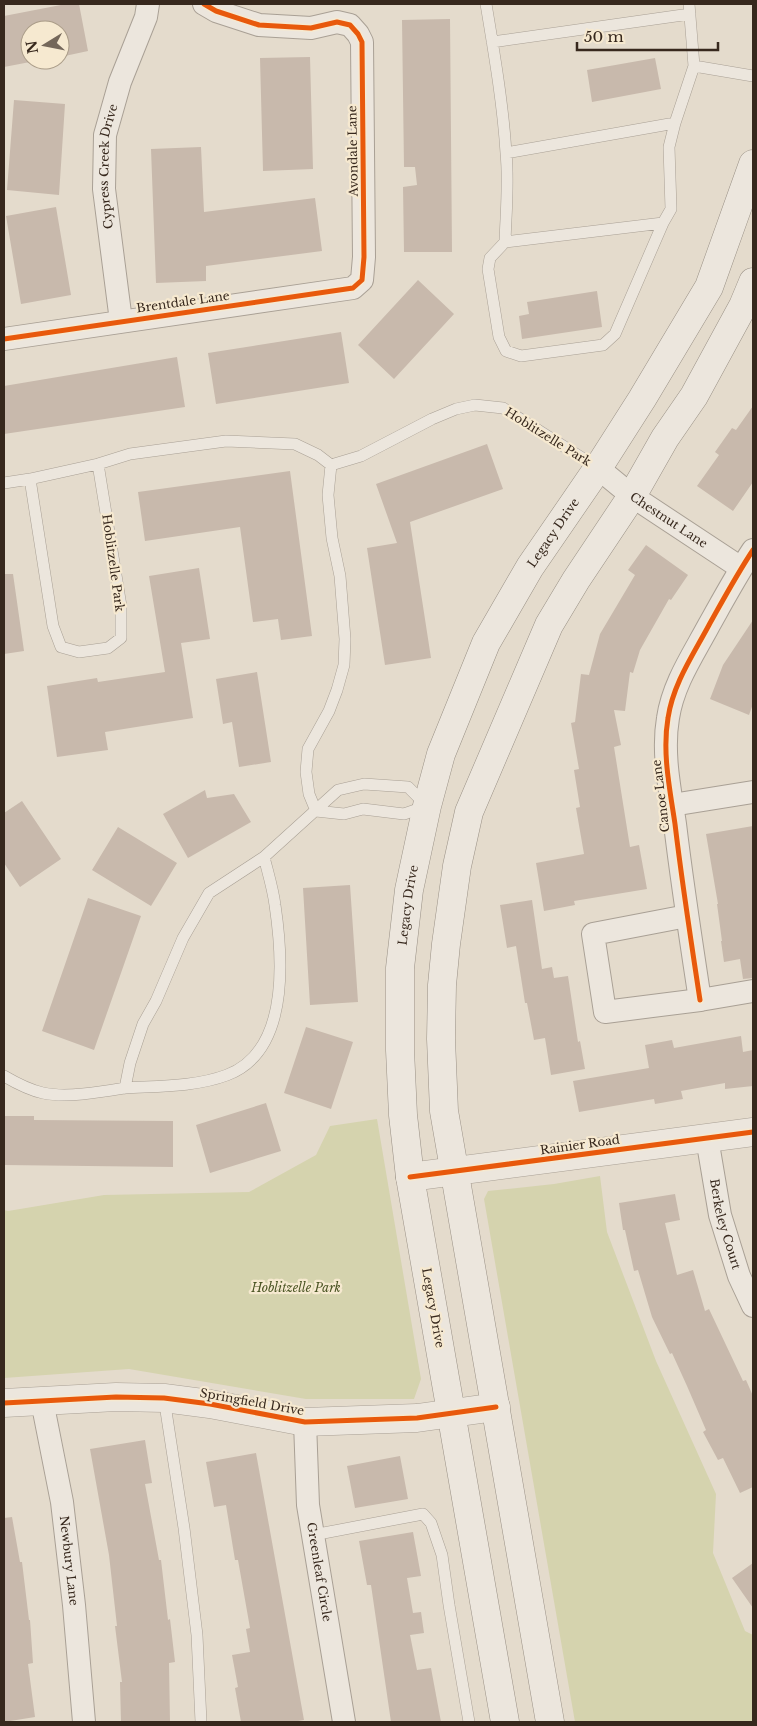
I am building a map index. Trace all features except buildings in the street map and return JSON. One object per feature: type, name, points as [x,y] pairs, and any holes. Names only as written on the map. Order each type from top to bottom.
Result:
[{"type":"main road","name":"Legacy Drive","points":[[505,1722],[410,1177],[403,1115],[400,1050],[400,968],[409,890],[427,806],[441,754],[486,643],[530,567],[598,468],[709,288],[753,164]]},
{"type":"main road","points":[[550,1722],[444,1110],[441,1040],[442,985],[446,944],[457,866],[469,812],[549,625],[576,580],[632,496],[665,438],[694,396],[743,306],[753,282]]},
{"type":"main road","points":[[427,806],[469,812]]},
{"type":"main road","name":"Rainier Road","points":[[410,1177],[753,1132]]},
{"type":"main road","name":"Springfield Drive","points":[[4,1403],[116,1397],[164,1398],[210,1404],[305,1422],[417,1418],[496,1407]]},
{"type":"street","name":"Avondale Lane","points":[[204,4],[216,11],[259,25],[311,28],[337,22],[350,25],[358,34],[362,42],[364,257],[362,280]]},
{"type":"street","name":"Cypress Creek Drive","points":[[121,321],[104,189],[105,135],[120,82],[152,8]]},
{"type":"street","name":"Brentdale Lane","points":[[4,339],[353,288],[362,280]]},
{"type":"street","name":"Chestnut Lane","points":[[598,468],[632,496],[747,560]]},
{"type":"street","name":"Canoe Lane","points":[[700,1000],[672,805],[666,748],[668,718],[682,674],[747,560]]},
{"type":"street","points":[[672,805],[753,792]]},
{"type":"street","points":[[687,916],[593,934],[605,1012],[753,991]]},
{"type":"street","name":"Berkeley Court","points":[[707,1138],[720,1215],[746,1275],[753,1306]]},
{"type":"street","name":"Newbury Lane","points":[[42,1401],[62,1502],[74,1605],[84,1722]]},
{"type":"street","name":"Greenleaf Circle","points":[[305,1422],[308,1506],[344,1722]]},
{"type":"lane","points":[[486,4],[506,153],[505,242]]},
{"type":"lane","points":[[492,42],[689,9],[694,66],[675,123],[670,147],[672,209],[663,223],[615,334],[603,345],[521,356],[506,351],[499,337],[488,269],[490,258],[505,242],[663,223]]},
{"type":"lane","points":[[694,66],[753,76]]},
{"type":"lane","points":[[506,153],[675,123]]},
{"type":"lane","name":"Hoblitzelle Park","points":[[331,465],[361,456],[415,428],[456,410],[475,405],[503,408],[598,468]]},
{"type":"lane","points":[[4,483],[98,464],[130,454],[226,441],[295,444],[318,455],[331,465],[328,495],[332,538],[340,576],[345,639],[344,665],[329,711],[308,749],[306,772],[309,794],[316,811]]},
{"type":"lane","name":"Hoblitzelle Park","points":[[30,479],[53,626],[61,647],[79,652],[108,648],[121,638],[121,606],[98,464]]},
{"type":"lane","points":[[124,1088],[143,1024],[156,1001],[183,938],[209,892],[264,857],[338,790],[364,784],[408,788],[427,806],[404,814],[363,810],[344,814],[316,811]]},
{"type":"lane","points":[[4,1076],[21,1086],[44,1093],[71,1094],[200,1082],[228,1075],[254,1059],[271,1030],[279,994],[280,965],[275,904],[264,857]]},
{"type":"lane","points":[[164,1398],[184,1528],[196,1635],[201,1722]]},
{"type":"lane","points":[[314,1536],[422,1514],[431,1523],[442,1555],[469,1722]]},
{"type":"green space","name":"Hoblitzelle Park","points":[[377,1119],[421,1379],[414,1399],[306,1399],[129,1369],[4,1378],[4,1210],[8,1211],[104,1195],[249,1192],[316,1155],[330,1126]]},
{"type":"green space","points":[[600,1176],[607,1232],[656,1361],[716,1494],[713,1553],[745,1631],[753,1635],[753,1722],[575,1722],[484,1199],[488,1191],[554,1184]]},
{"type":"cycle path","points":[[4,339],[353,288],[362,280],[364,257],[362,42],[358,34],[350,25],[337,22],[311,28],[259,25],[216,11],[204,4]]},
{"type":"cycle path","points":[[700,1000],[669,785],[666,731],[674,693],[684,670],[753,550]]},
{"type":"cycle path","points":[[410,1177],[753,1132]]},
{"type":"cycle path","points":[[4,1403],[116,1397],[164,1398],[210,1404],[305,1422],[417,1418],[496,1407]]}]
